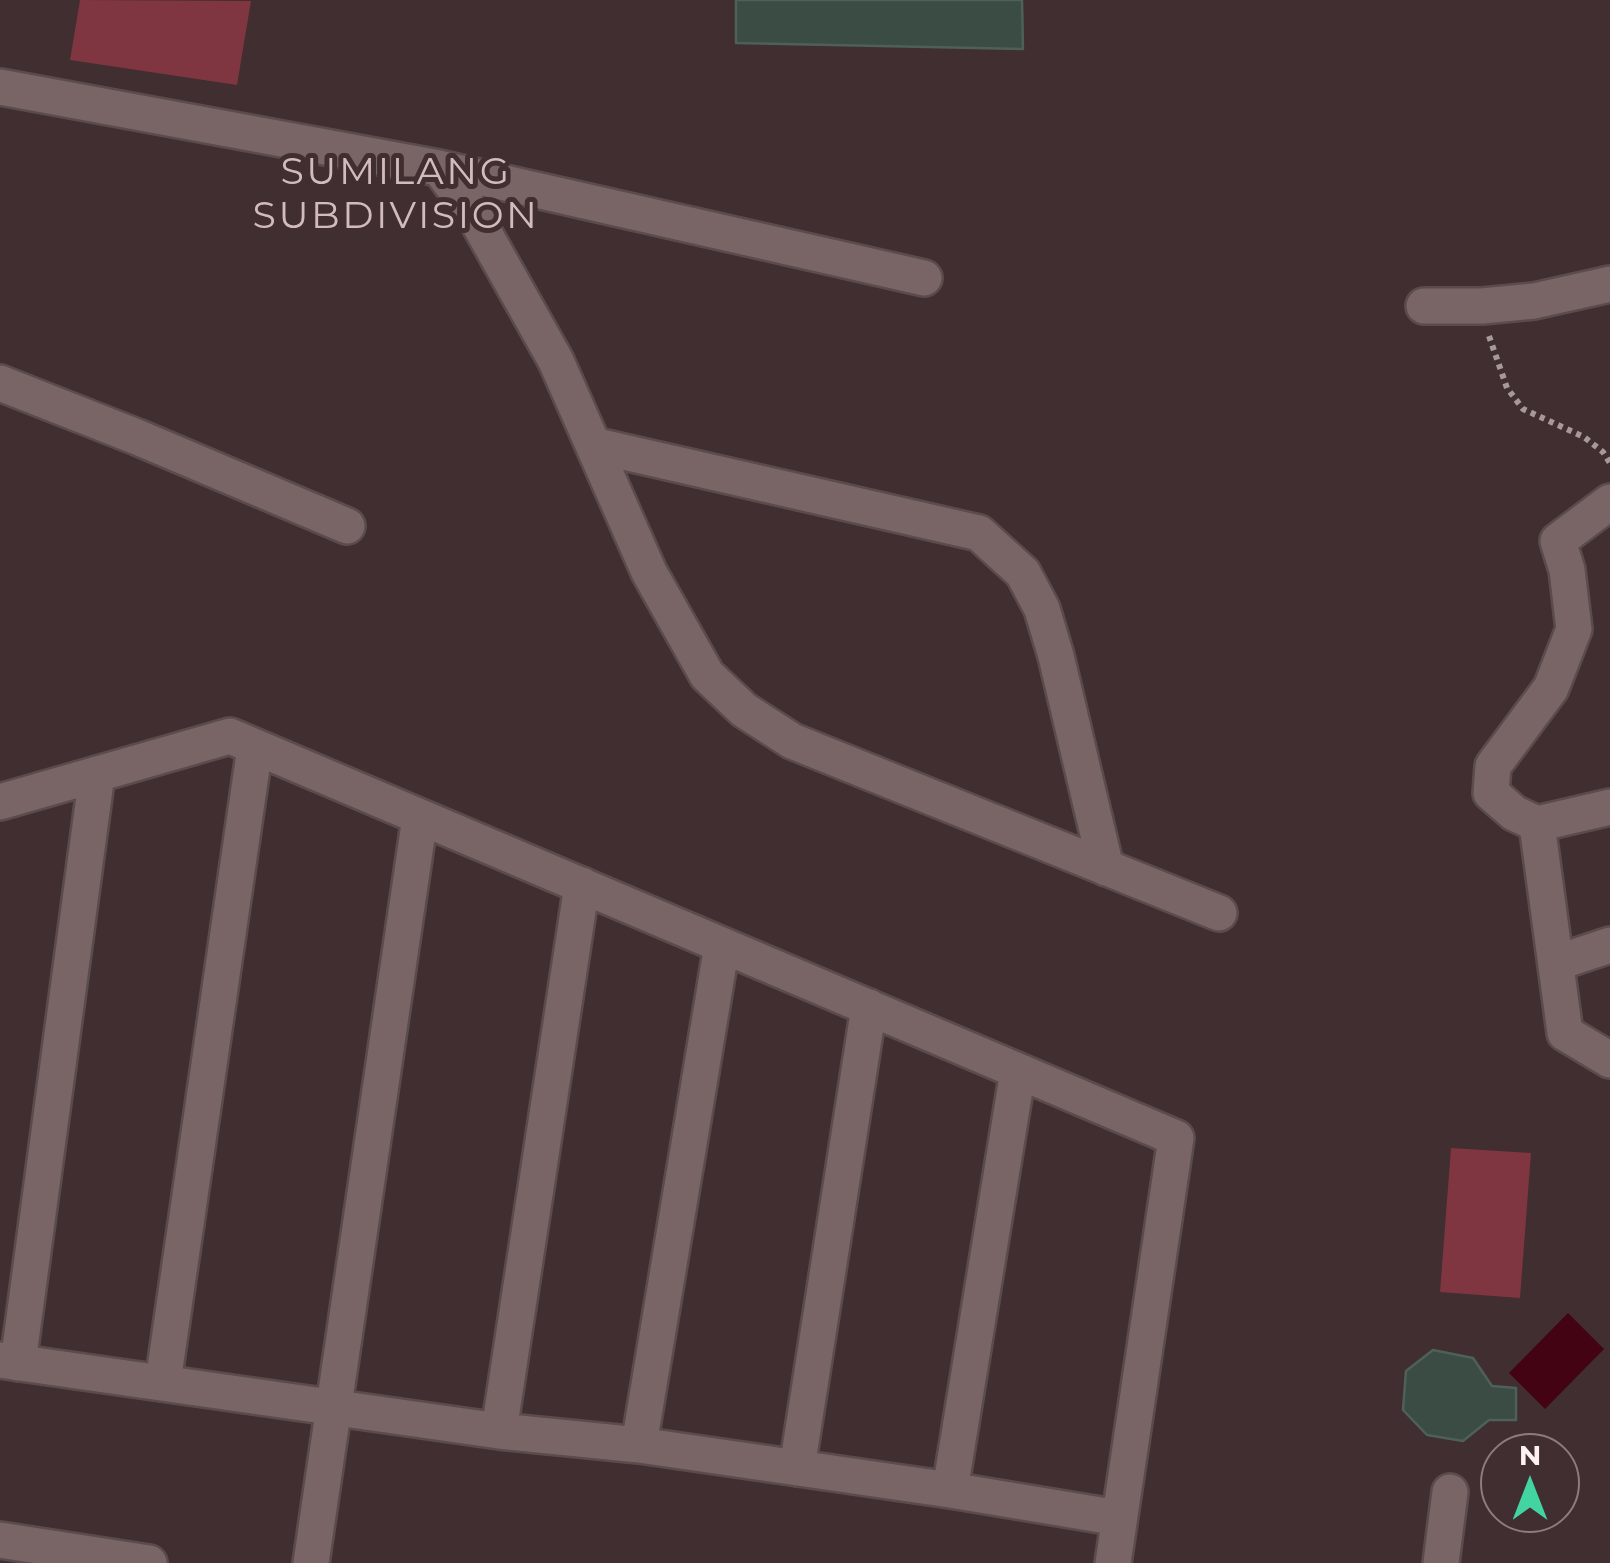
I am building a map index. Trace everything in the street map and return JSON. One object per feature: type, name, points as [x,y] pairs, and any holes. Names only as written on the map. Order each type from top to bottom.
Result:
[{"type":"street","points":[[0,87],[439,168],[924,278]]},
{"type":"street","points":[[439,168],[473,212],[507,268],[556,361],[648,572],[707,675],[744,710],[792,741],[1219,913]]},
{"type":"street","points":[[1424,306],[1482,306],[1534,300],[1610,284]]},
{"type":"street","points":[[0,384],[138,437],[347,526]]},
{"type":"street","points":[[593,445],[978,533],[1023,573],[1042,609],[1106,868]]},
{"type":"street","points":[[1610,502],[1558,541],[1567,570],[1574,629],[1552,688],[1493,766],[1491,792],[1514,813],[1536,824],[1610,807]]},
{"type":"street","points":[[0,802],[230,736],[1176,1138],[1114,1563]]},
{"type":"street","points":[[163,1382],[255,747]]},
{"type":"street","points":[[97,774],[9,1362],[499,1431],[639,1445],[1120,1518]]},
{"type":"street","points":[[312,1563],[420,817]]},
{"type":"street","points":[[1536,824],[1565,1033],[1610,1060]]},
{"type":"street","points":[[499,1431],[582,885]]},
{"type":"street","points":[[639,1445],[722,945]]},
{"type":"street","points":[[1556,963],[1610,945]]},
{"type":"street","points":[[797,1468],[868,1007]]},
{"type":"street","points":[[950,1490],[1018,1071]]},
{"type":"street","points":[[1442,1563],[1450,1492]]},
{"type":"street","points":[[0,1540],[148,1563]]},
{"type":"path","points":[[1482,306],[1494,357],[1507,388],[1523,409],[1584,436],[1610,463]]},
{"type":"shaded area","points":[[80,0],[251,1],[237,85],[70,60]]},
{"type":"shaded area","points":[[1451,1148],[1531,1153],[1520,1298],[1440,1292]]},
{"type":"shaded area","points":[[1568,1313],[1604,1349],[1545,1409],[1509,1373]]},
{"type":"building","points":[[736,0],[1022,0],[1023,49],[736,43]]},
{"type":"building","points":[[1433,1350],[1473,1358],[1492,1386],[1516,1388],[1516,1420],[1489,1420],[1463,1441],[1427,1435],[1403,1410],[1406,1371]]},
{"type":"district","name":"SUMILANG SUBDIVISION","points":[[396,195]]}]
